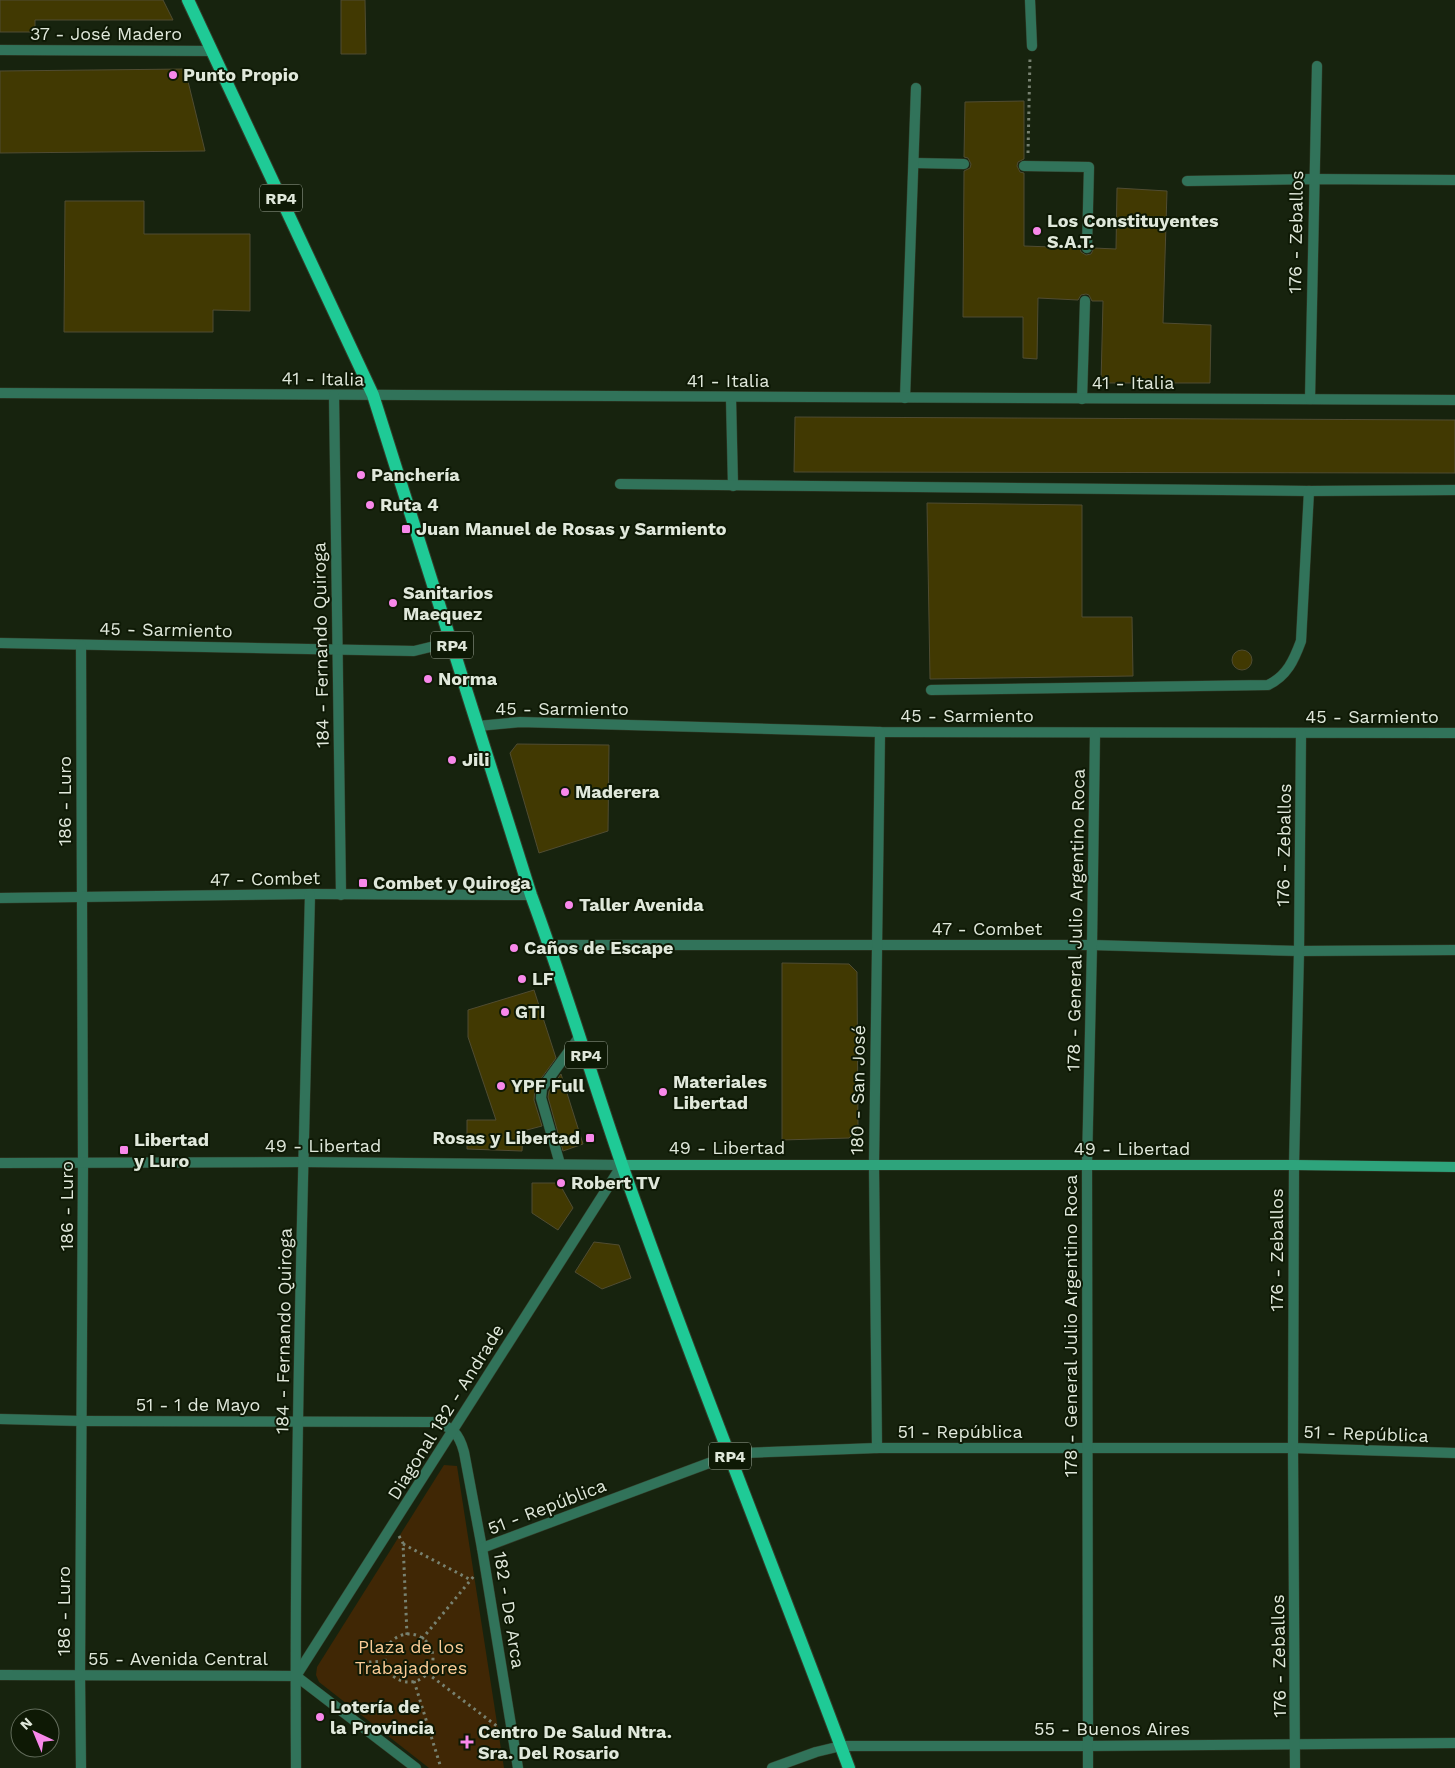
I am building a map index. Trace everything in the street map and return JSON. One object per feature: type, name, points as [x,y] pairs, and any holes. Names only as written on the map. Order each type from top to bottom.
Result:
[{"type":"main road","name":"RP4","points":[[188,0],[373,396],[531,895],[550,945],[622,1165],[849,1768]]},
{"type":"street","points":[[1030,0],[1032,46]]},
{"type":"street","name":"37 - José Madero","points":[[0,50],[212,51]]},
{"type":"street","name":"176 - Zeballos","points":[[1310,399],[1313,179],[1317,66]]},
{"type":"street","points":[[905,398],[916,88]]},
{"type":"street","points":[[914,163],[964,164]]},
{"type":"street","points":[[1026,166],[1089,167],[1086,248]]},
{"type":"street","points":[[1187,181],[1313,179],[1455,180]]},
{"type":"street","points":[[1082,399],[1085,300]]},
{"type":"street","name":"41 - Italia","points":[[0,393],[1455,400]]},
{"type":"street","name":"184 - Fernando Quiroga","points":[[334,395],[341,895]]},
{"type":"street","points":[[731,398],[733,486]]},
{"type":"street","points":[[620,484],[1310,491],[1455,490]]},
{"type":"street","points":[[932,690],[1268,685],[1286,672],[1295,659],[1301,641],[1310,491]]},
{"type":"street","name":"45 - Sarmiento","points":[[0,642],[414,651],[451,642]]},
{"type":"street","name":"186 - Luro","points":[[81,645],[84,1162],[81,1421],[81,1768]]},
{"type":"street","name":"45 - Sarmiento","points":[[478,726],[520,722],[880,732],[1455,733]]},
{"type":"street","name":"180 - San José","points":[[877,1448],[874,1165],[880,732]]},
{"type":"street","name":"178 - General Julio Argentino Roca","points":[[1088,1768],[1087,1165],[1095,733]]},
{"type":"street","name":"176 - Zeballos","points":[[1296,1768],[1293,1448],[1294,1165],[1299,951],[1301,733]]},
{"type":"street","name":"184 - Fernando Quiroga","points":[[296,1768],[298,1421],[310,894]]},
{"type":"street","name":"47 - Combet","points":[[0,898],[310,894],[531,895]]},
{"type":"street","name":"47 - Combet","points":[[550,945],[1092,945],[1299,951],[1455,950]]},
{"type":"street","points":[[560,1164],[541,1098],[542,1088],[580,1036]]},
{"type":"street","name":"49 - Libertad","points":[[0,1163],[304,1162],[622,1165],[1294,1165],[1455,1167]]},
{"type":"street","name":"Diagonal 182 - Andrade","points":[[296,1676],[622,1165]]},
{"type":"street","name":"51 - 1 de Mayo","points":[[0,1419],[432,1422],[442,1424],[454,1431]]},
{"type":"street","name":"182 - De Arca","points":[[454,1431],[461,1440],[464,1452],[485,1564],[518,1768]]},
{"type":"street","name":"51 - República","points":[[482,1548],[730,1456],[763,1452],[877,1448],[1088,1447],[1293,1448],[1455,1453]]},
{"type":"street","name":"55 - Avenida Central","points":[[0,1675],[296,1676]]},
{"type":"street","points":[[296,1676],[416,1768]]},
{"type":"street","name":"55 - Buenos Aires","points":[[772,1768],[816,1752],[841,1746],[1455,1743]]},
{"type":"path","points":[[1026,166],[1029,66],[1032,46]]},
{"type":"path","points":[[393,1526],[402,1543],[407,1635]]},
{"type":"path","points":[[402,1543],[471,1580]]},
{"type":"path","points":[[422,1638],[485,1564]]},
{"type":"path","points":[[407,1635],[422,1638],[431,1650],[431,1666],[422,1678],[414,1682],[399,1680],[387,1669],[385,1653],[388,1646],[400,1636],[407,1635]]},
{"type":"path","points":[[356,1663],[385,1661]]},
{"type":"path","points":[[427,1673],[514,1739]]},
{"type":"path","points":[[414,1682],[441,1768]]},
{"type":"green space","name":"Plaza de los Trabajadores","points":[[444,1465],[457,1466],[504,1768],[429,1768],[319,1682],[316,1675],[317,1667]]},
{"type":"building","points":[[0,0],[163,0],[173,20],[35,20],[35,32],[0,32]]},
{"type":"building","points":[[341,0],[365,0],[366,54],[341,54]]},
{"type":"building","points":[[185,69],[205,151],[0,153],[0,71]]},
{"type":"building","points":[[1024,101],[1024,159],[1018,162],[1017,166],[1020,172],[1024,173],[1024,246],[1080,248],[1081,252],[1086,255],[1091,254],[1094,248],[1116,249],[1117,188],[1167,191],[1163,323],[1211,325],[1210,383],[1101,383],[1103,301],[1092,301],[1089,295],[1086,294],[1081,295],[1078,300],[1038,298],[1037,359],[1023,358],[1023,317],[963,317],[964,171],[970,168],[971,164],[968,158],[964,157],[965,102]]},
{"type":"building","points":[[65,201],[144,201],[144,234],[250,234],[250,311],[213,310],[213,332],[64,332]]},
{"type":"building","points":[[795,417],[1455,420],[1455,473],[794,472]]},
{"type":"building","points":[[927,503],[1082,505],[1082,617],[1132,617],[1133,676],[930,679]]},
{"type":"building","points":[[1238,650],[1246,650],[1252,656],[1252,664],[1246,670],[1238,670],[1232,664],[1232,656]]},
{"type":"building","name":"Maderera","points":[[517,744],[609,745],[608,831],[539,853],[510,753]]},
{"type":"building","points":[[782,963],[849,964],[857,972],[858,1129],[849,1138],[782,1140]]},
{"type":"building","points":[[534,990],[556,1058],[535,1087],[534,1100],[542,1126],[523,1131],[522,1151],[467,1149],[467,1120],[496,1120],[468,1037],[468,1010]]},
{"type":"building","points":[[561,1074],[583,1144],[563,1151],[548,1097],[549,1091]]},
{"type":"building","points":[[532,1183],[559,1183],[573,1208],[558,1230],[532,1213]]},
{"type":"building","points":[[594,1242],[619,1245],[631,1278],[602,1289],[575,1272]]},
{"type":"place","name":"Punto Propio","points":[[173,75]]},
{"type":"place","name":"Los Constituyentes S.A.T.","points":[[1037,231]]},
{"type":"place","name":"Panchería","points":[[361,475]]},
{"type":"place","name":"Ruta 4","points":[[370,505]]},
{"type":"place","name":"Juan Manuel de Rosas y Sarmiento","points":[[406,529]]},
{"type":"place","name":"Sanitarios Maequez","points":[[393,603]]},
{"type":"place","name":"Norma","points":[[428,679]]},
{"type":"place","name":"Jili","points":[[452,760]]},
{"type":"place","name":"Maderera","points":[[565,792]]},
{"type":"place","name":"Combet y Quiroga","points":[[363,883]]},
{"type":"place","name":"Taller Avenida","points":[[569,905]]},
{"type":"place","name":"Caños de Escape","points":[[514,948]]},
{"type":"place","name":"LF","points":[[522,979]]},
{"type":"place","name":"GTI","points":[[505,1012]]},
{"type":"place","name":"YPF Full","points":[[501,1086]]},
{"type":"place","name":"Materiales Libertad","points":[[663,1092]]},
{"type":"place","name":"Rosas y Libertad","points":[[590,1138]]},
{"type":"place","name":"Libertad y Luro","points":[[124,1150]]},
{"type":"place","name":"Robert TV","points":[[561,1183]]},
{"type":"place","name":"Lotería de la Provincia","points":[[320,1717]]},
{"type":"place","name":"Centro De Salud Ntra. Sra. Del Rosario","points":[[467,1742]]}]
